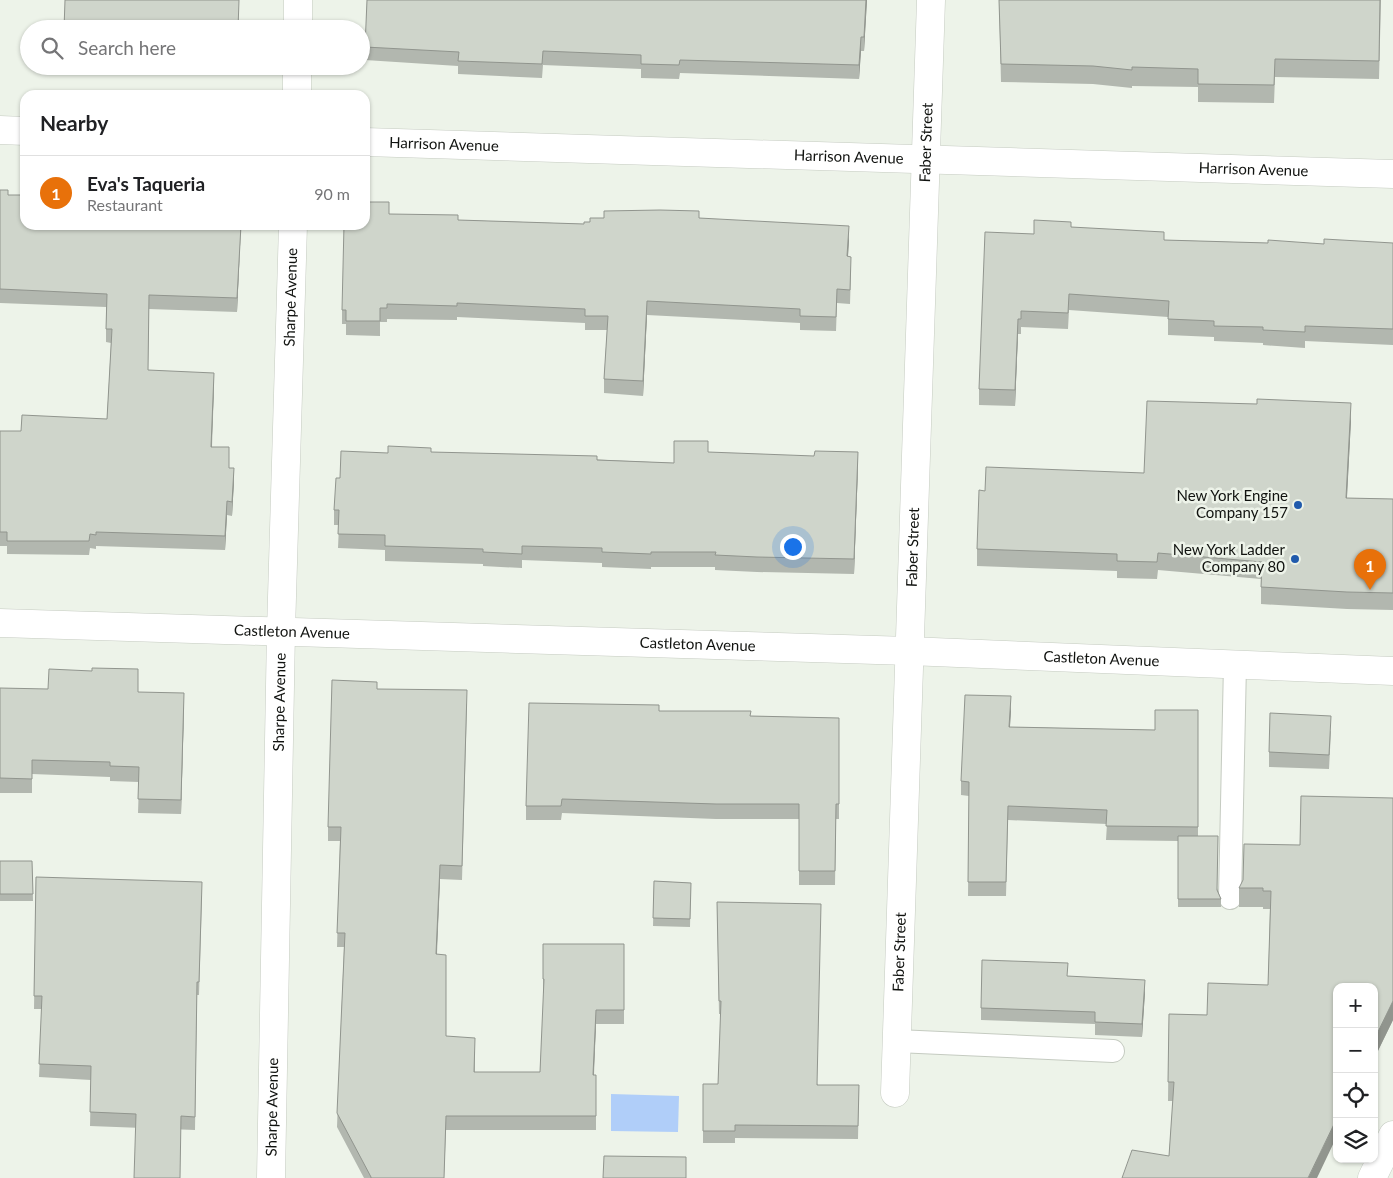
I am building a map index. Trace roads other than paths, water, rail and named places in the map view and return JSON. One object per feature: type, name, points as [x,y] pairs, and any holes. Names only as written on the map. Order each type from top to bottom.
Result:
[{"type":"street","points":[[298,0],[298,20]]},
{"type":"street","name":"Faber Street","points":[[895,1093],[931,0]]},
{"type":"street","points":[[297,75],[297,90]]},
{"type":"street","points":[[0,130],[20,131]]},
{"type":"street","name":"Harrison Avenue","points":[[370,142],[1393,174]]},
{"type":"street","name":"Sharpe Avenue","points":[[270,1178],[281,632],[293,230]]},
{"type":"street","name":"Castleton Avenue","points":[[0,623],[909,651],[1393,671]]},
{"type":"street","points":[[1372,1178],[1391,1145]]},
{"type":"lane","points":[[1230,898],[1235,664]]},
{"type":"lane","points":[[897,1042],[1113,1051]]},
{"type":"water","points":[[611,1094],[679,1096],[678,1132],[611,1131]]},
{"type":"place","name":"New York Engine Company 157","points":[[1298,505]]},
{"type":"place","name":"New York Ladder Company 80","points":[[1295,559]]},
{"type":"place","name":"Eva's Taqueria","points":[[1370,590]]}]
